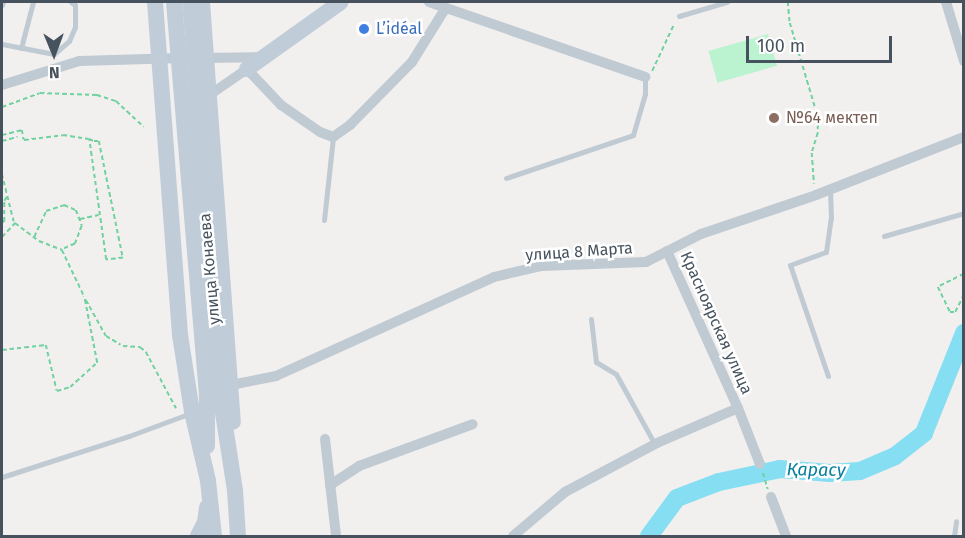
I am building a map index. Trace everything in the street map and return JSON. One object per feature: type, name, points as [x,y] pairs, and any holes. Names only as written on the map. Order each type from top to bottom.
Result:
[{"type":"main road","name":"улица Конаева","points":[[155,2],[187,415],[209,488]]},
{"type":"main road","name":"улица Конаева","points":[[174,2],[193,58],[221,400],[235,490],[238,537]]},
{"type":"main road","name":"улица Конаева","points":[[190,2],[209,488],[214,537]]},
{"type":"main road","points":[[202,2],[193,58],[208,96],[231,385],[235,490]]},
{"type":"main road","points":[[247,69],[341,2]]},
{"type":"main road","points":[[198,537],[205,522],[209,488]]},
{"type":"street","points":[[429,2],[645,77]]},
{"type":"street","points":[[946,2],[963,61]]},
{"type":"street","points":[[208,96],[247,69],[281,105],[320,132],[333,137],[350,125],[412,62],[445,9]]},
{"type":"street","points":[[2,85],[79,61],[264,57]]},
{"type":"street","name":"улица 8 Марта","points":[[231,385],[276,376],[494,277],[541,266],[645,262],[701,234],[830,190],[963,137]]},
{"type":"street","name":"Красноярская улица","points":[[667,251],[738,408],[761,466]]},
{"type":"street","name":"Красноярская улица","points":[[513,537],[565,492],[657,443],[738,408]]},
{"type":"street","points":[[330,485],[359,466],[472,424]]},
{"type":"street","points":[[325,439],[336,537]]},
{"type":"street","points":[[771,497],[786,537]]},
{"type":"lane","points":[[21,48],[33,2]]},
{"type":"lane","points":[[54,54],[69,41],[75,27],[75,6],[71,2]]},
{"type":"lane","points":[[680,16],[727,2]]},
{"type":"lane","points":[[2,44],[54,54]]},
{"type":"lane","points":[[54,54],[57,68]]},
{"type":"lane","points":[[506,178],[633,135],[645,94],[645,77]]},
{"type":"lane","points":[[324,220],[333,137]]},
{"type":"lane","points":[[828,376],[790,265],[826,252],[831,218],[830,190]]},
{"type":"lane","points":[[884,236],[963,213]]},
{"type":"lane","points":[[591,319],[596,362],[616,374],[653,441],[657,443]]},
{"type":"lane","points":[[2,477],[187,415]]},
{"type":"lane","points":[[954,537],[956,521]]},
{"type":"path","points":[[788,2],[790,23],[818,117],[818,133],[812,153],[812,173],[816,195]]},
{"type":"path","points":[[645,77],[654,69],[672,26],[680,16]]},
{"type":"path","points":[[2,107],[40,93],[97,95],[116,101],[144,127]]},
{"type":"path","points":[[2,135],[22,130],[24,140],[63,135],[89,139],[99,141],[123,258],[106,260],[89,139]]},
{"type":"path","points":[[2,141],[17,137]]},
{"type":"path","points":[[2,174],[15,223],[34,237],[63,250],[98,326],[106,336],[122,346],[140,347],[146,352],[187,415]]},
{"type":"path","points":[[2,222],[4,222],[4,201],[8,194]]},
{"type":"path","points":[[34,237],[46,211],[64,206],[76,210],[82,226],[75,244],[63,250]]},
{"type":"path","points":[[79,219],[100,215]]},
{"type":"path","points":[[2,237],[15,223]]},
{"type":"path","points":[[963,274],[938,286],[950,312],[955,312],[963,294]]},
{"type":"path","points":[[2,350],[46,345],[57,391],[70,387],[97,363],[84,296]]},
{"type":"path","points":[[761,466],[766,480]]},
{"type":"green space","points":[[768,34],[777,66],[717,83],[708,51]]},
{"type":"waterway","name":"Қарасу","points":[[649,536],[677,498],[719,482],[780,469],[830,473],[860,471],[895,456],[924,433],[964,333]]},
{"type":"place","name":"L’idéal","points":[[364,29]]},
{"type":"place","name":"№64 мектеп","points":[[774,118]]}]
